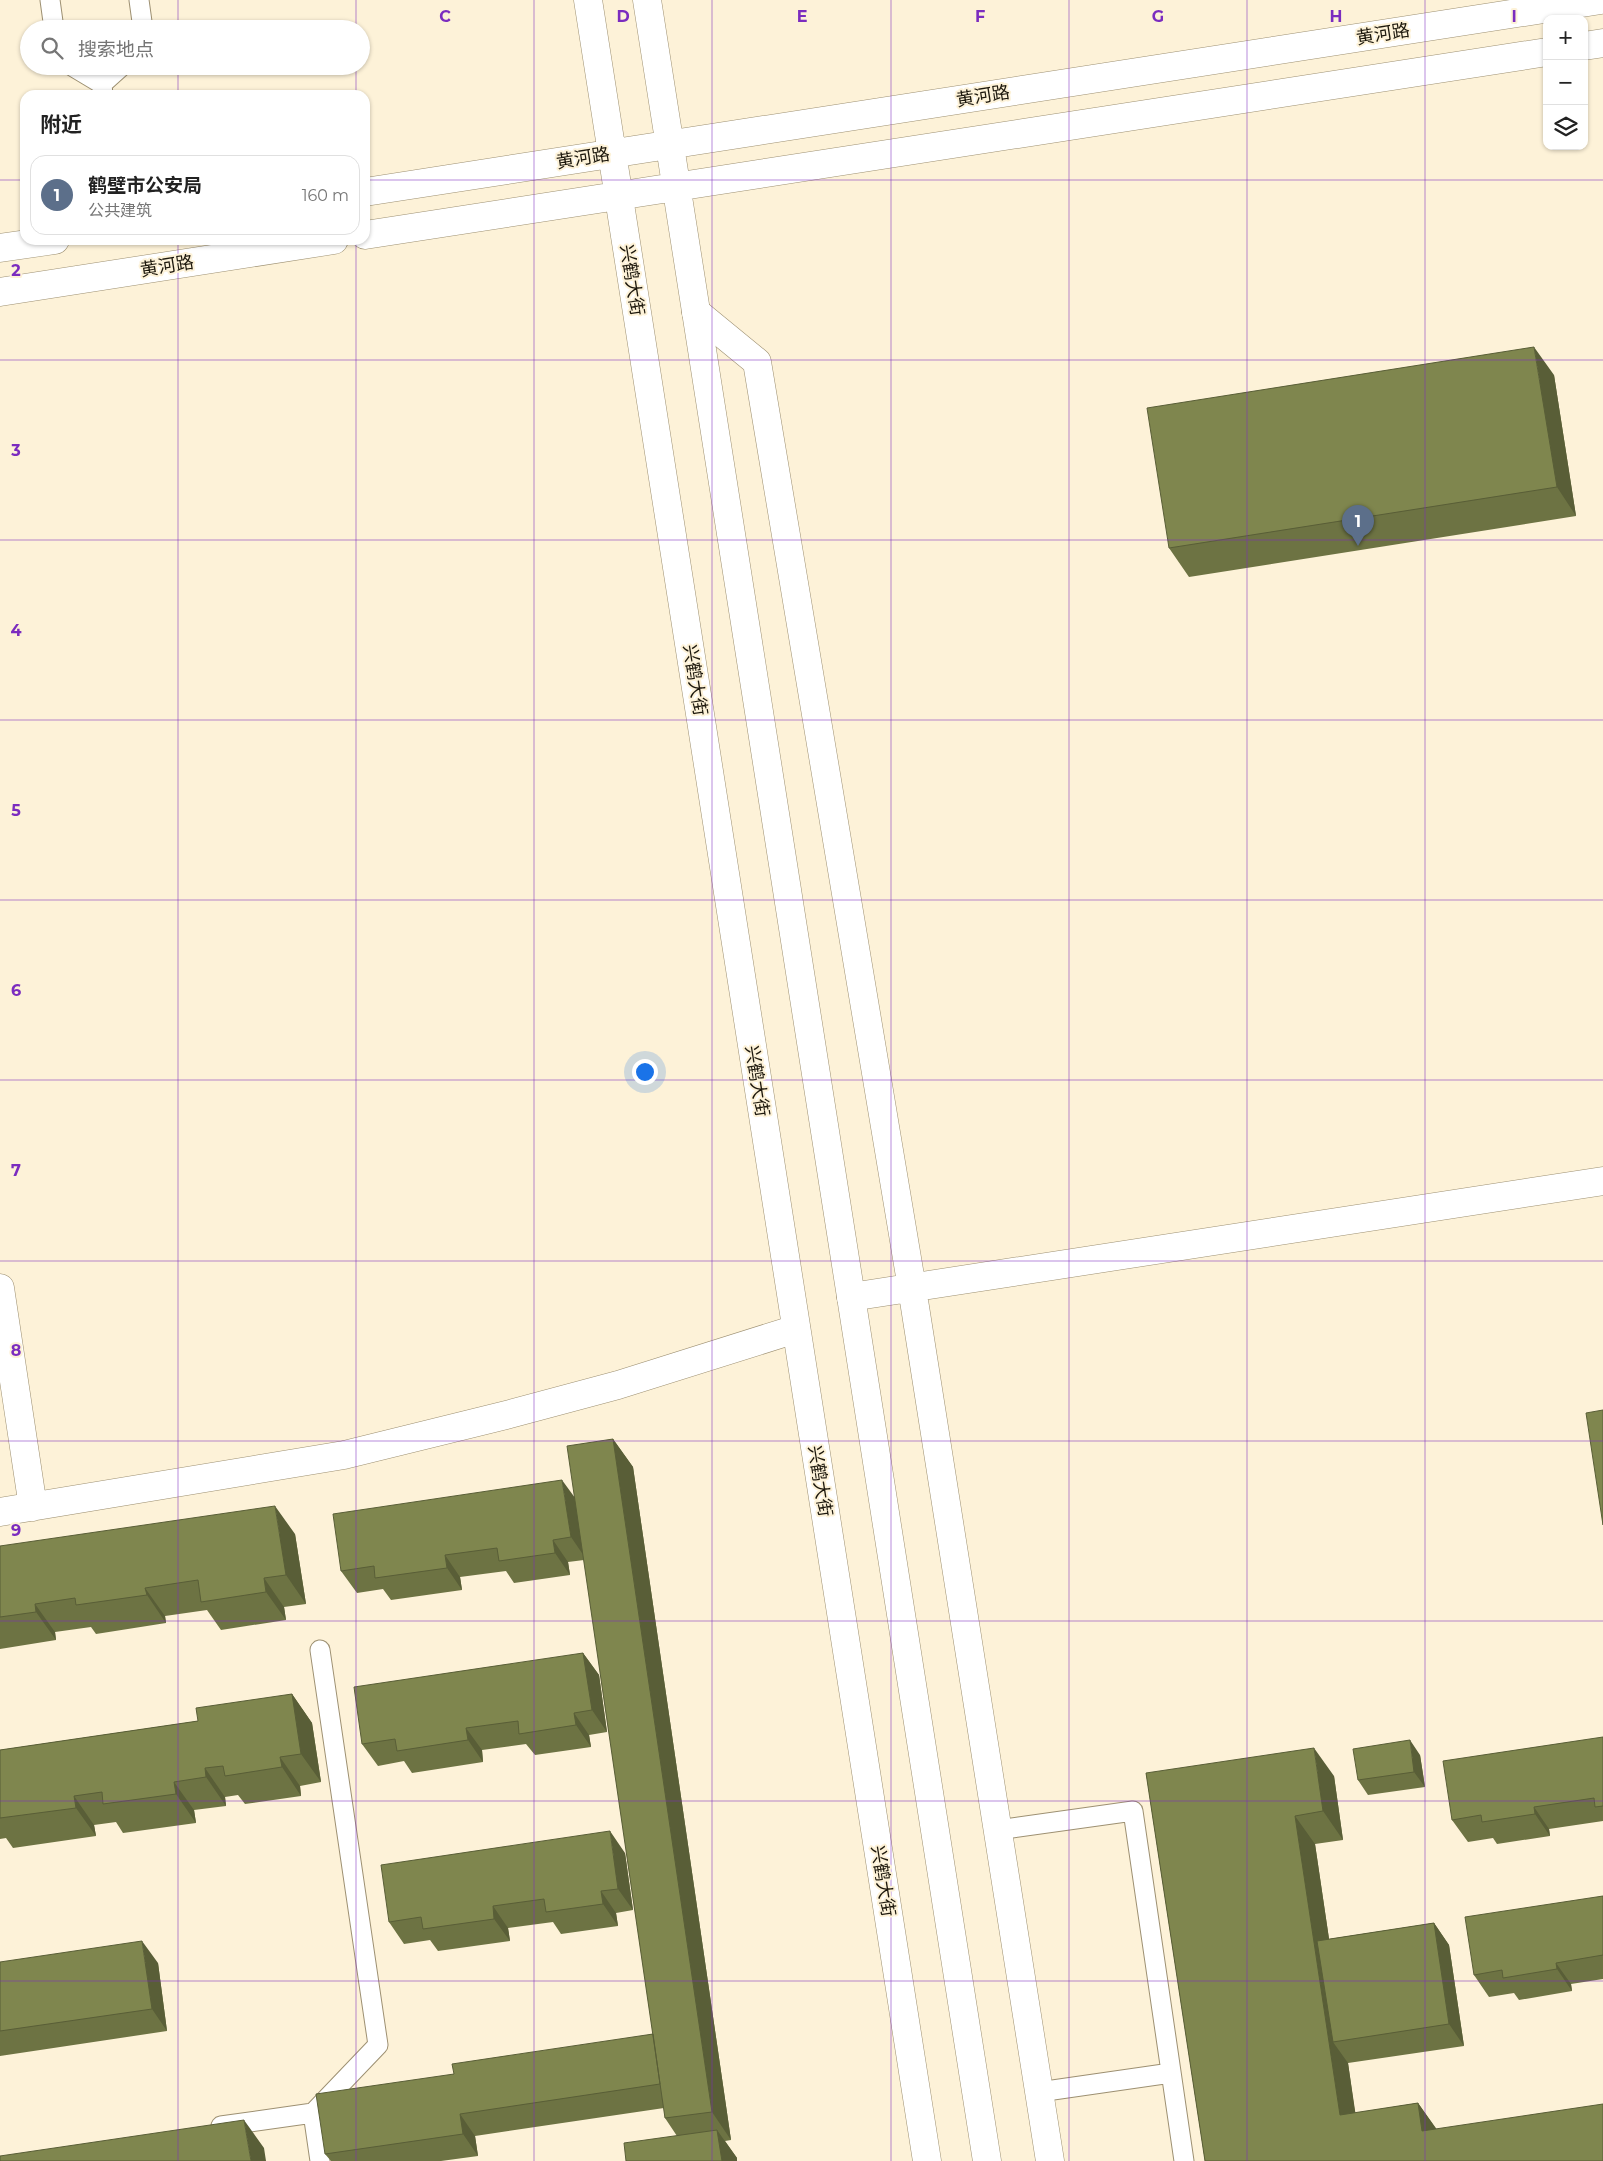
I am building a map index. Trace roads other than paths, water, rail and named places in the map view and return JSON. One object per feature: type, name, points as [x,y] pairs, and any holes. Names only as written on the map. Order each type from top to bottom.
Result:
[{"type":"main road","name":"兴鹤大街","points":[[588,0],[928,2161]]},
{"type":"main road","points":[[647,0],[987,2161]]},
{"type":"main road","name":"黄河路","points":[[370,191],[1601,0]]},
{"type":"main road","points":[[1588,45],[1603,43]]},
{"type":"main road","points":[[370,234],[1543,53]]},
{"type":"main road","points":[[0,248],[20,245]]},
{"type":"main road","name":"黄河路","points":[[0,292],[302,245]]},
{"type":"main road","points":[[696,312],[757,362],[912,1288],[1050,2161]]},
{"type":"main road","points":[[851,1298],[1603,1181]]},
{"type":"main road","points":[[0,1288],[32,1507]]},
{"type":"main road","points":[[0,1512],[354,1452],[510,1414],[618,1385],[796,1328]]},
{"type":"lane","points":[[50,0],[53,20]]},
{"type":"lane","points":[[139,0],[142,20]]},
{"type":"lane","points":[[83,75],[102,90],[114,75]]},
{"type":"lane","points":[[205,2128],[313,2112],[378,2045],[320,1650]]},
{"type":"lane","points":[[998,1830],[1133,1811],[1184,2161]]},
{"type":"lane","points":[[1039,2092],[1171,2073]]},
{"type":"lane","points":[[313,2112],[320,2161]]},
{"type":"place","name":"鹤壁市公安局","points":[[1358,546]]}]
